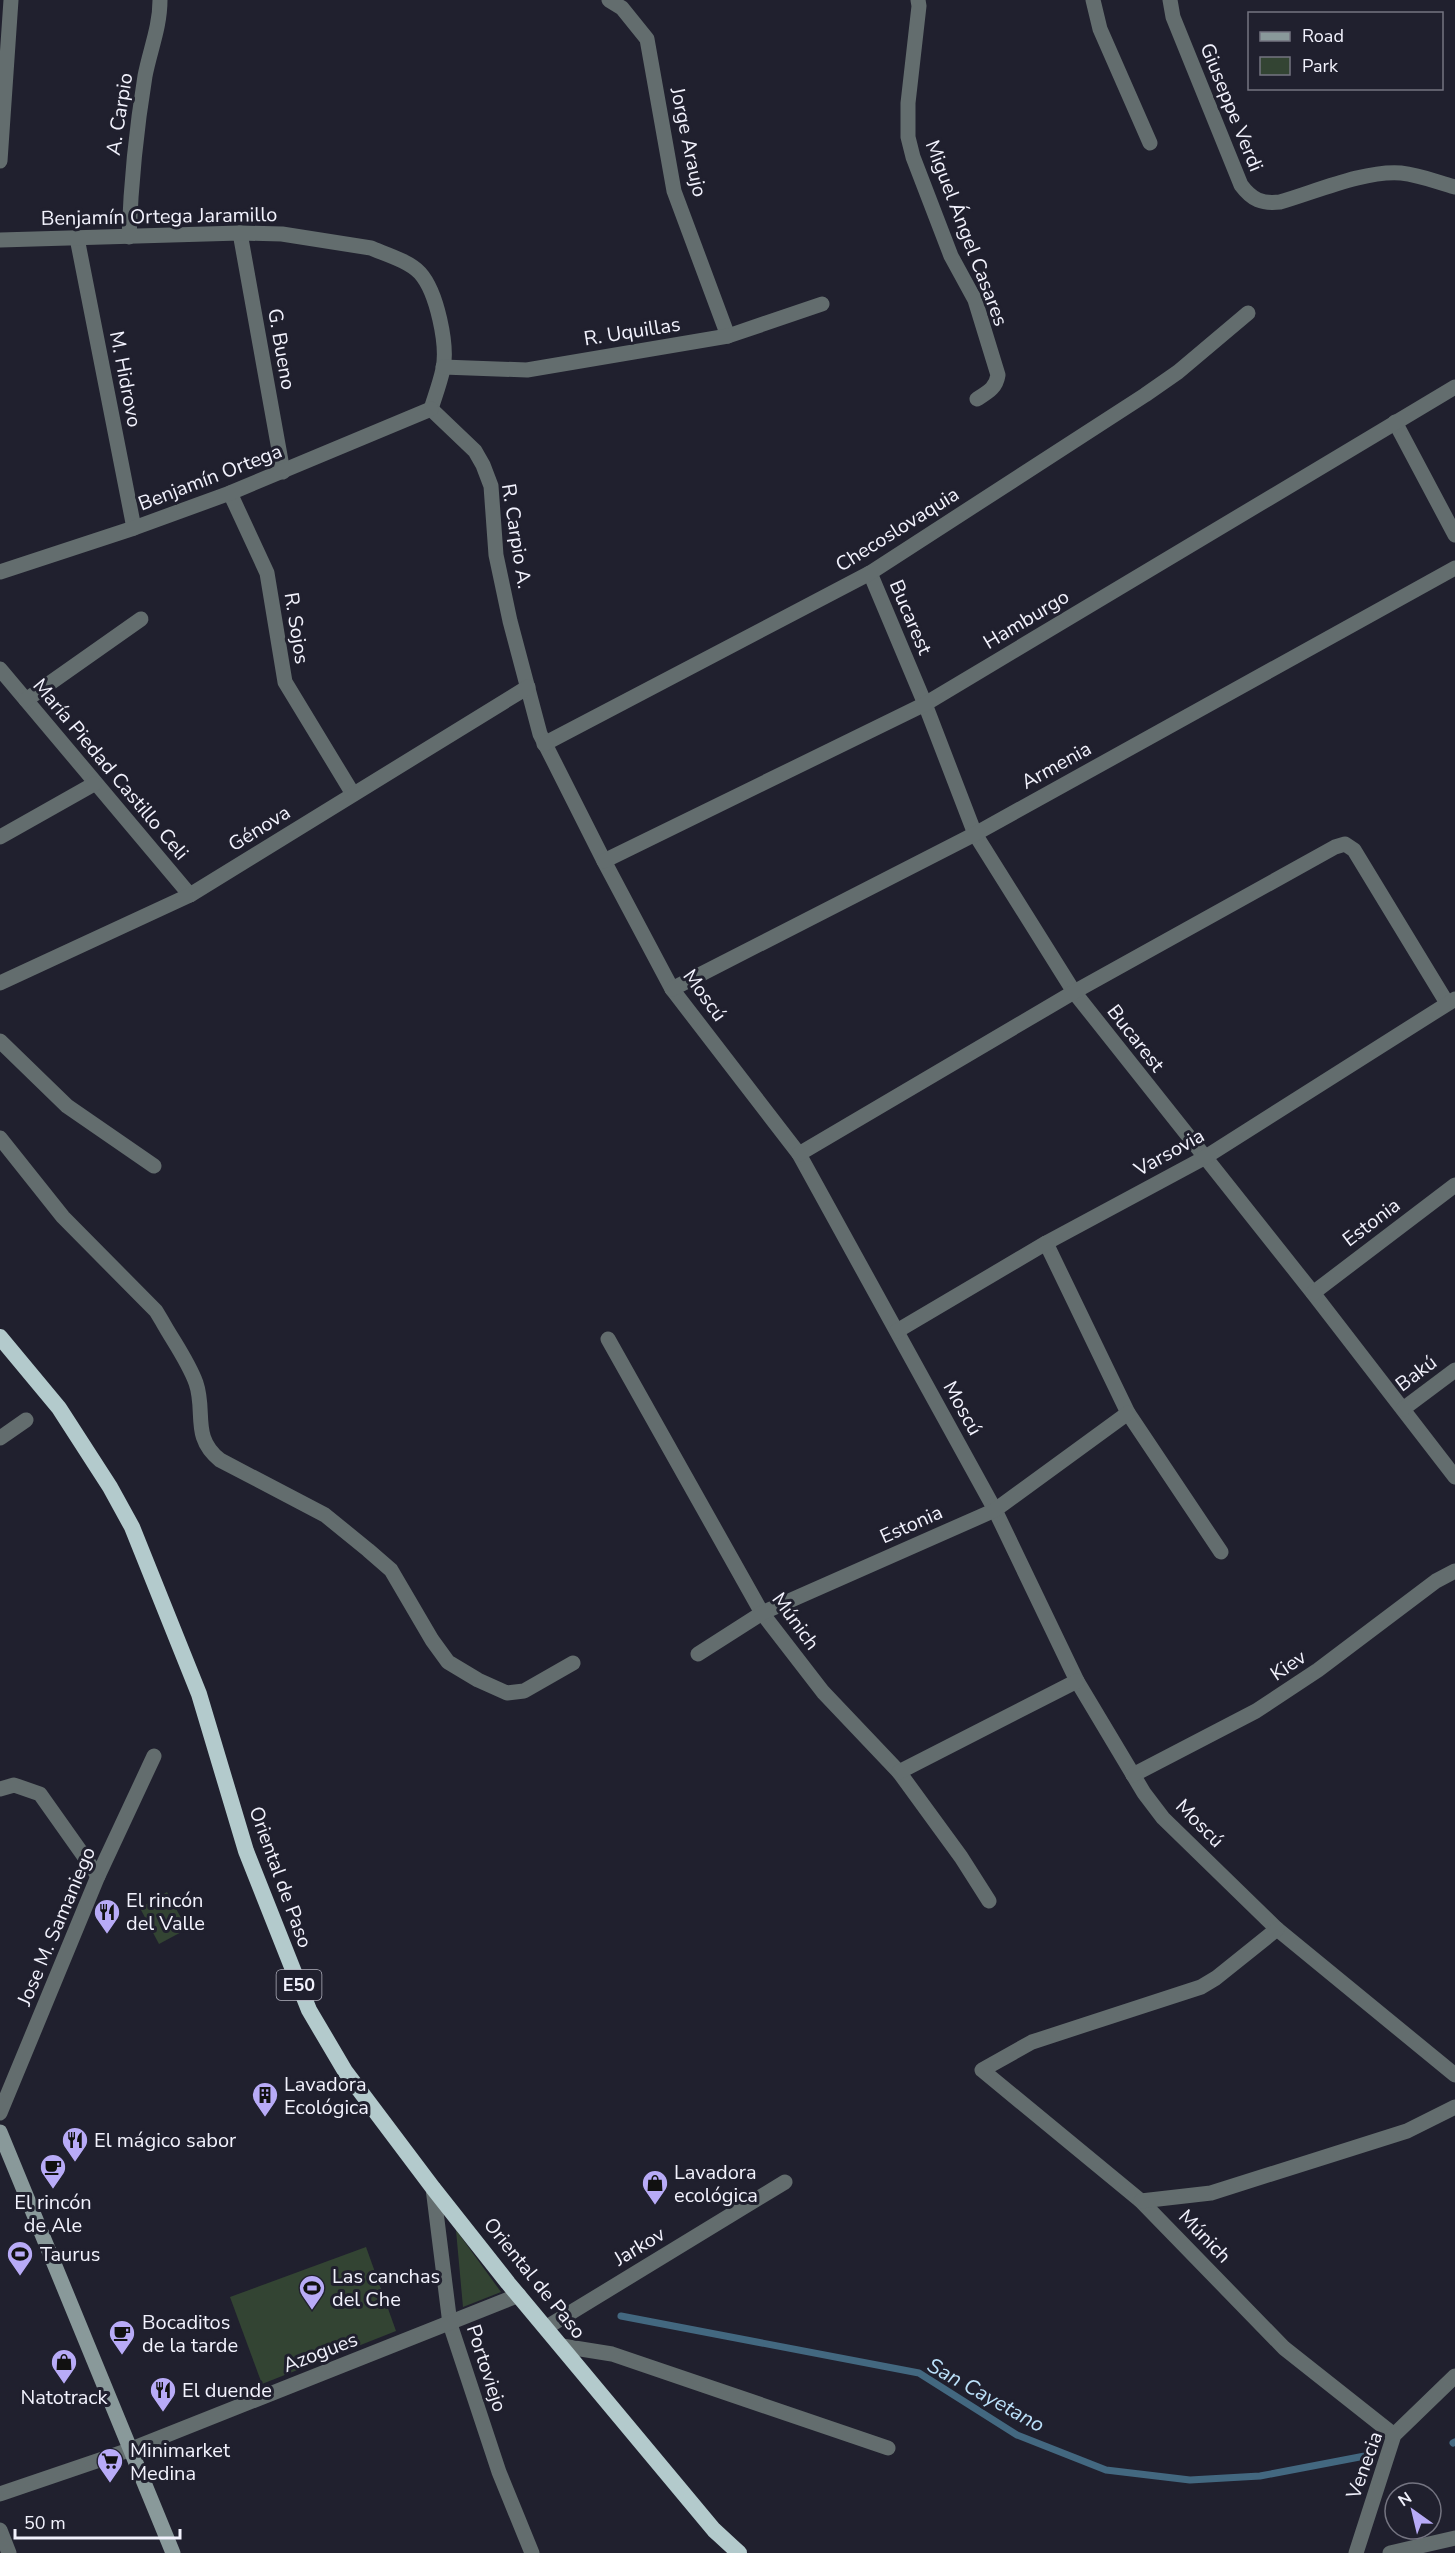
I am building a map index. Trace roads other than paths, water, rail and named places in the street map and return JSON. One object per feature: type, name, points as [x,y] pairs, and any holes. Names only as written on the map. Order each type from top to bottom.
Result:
[{"type":"highway","name":"Oriental de Paso","points":[[0,1337],[59,1408],[110,1486],[132,1527],[199,1694],[246,1851],[309,2010],[345,2071],[433,2188],[519,2295],[714,2530],[739,2553]]},
{"type":"main road","points":[[0,2132],[173,2553]]},
{"type":"street","points":[[0,161],[11,0]]},
{"type":"street","name":"A. Carpio","points":[[129,237],[132,163],[146,74],[160,20],[160,0]]},
{"type":"street","name":"Jorge Araujo","points":[[609,0],[622,8],[647,39],[674,191],[728,336]]},
{"type":"street","name":"Miguel Ángel Casares","points":[[918,0],[908,103],[908,136],[913,157],[951,256],[975,300],[998,375],[997,382],[991,389],[977,399]]},
{"type":"street","points":[[1093,0],[1100,28],[1150,143]]},
{"type":"street","name":"Giuseppe Verdi","points":[[1170,0],[1173,17],[1237,175],[1250,197],[1265,203],[1280,202],[1369,176],[1399,173],[1455,187]]},
{"type":"street","name":"Benjamín Ortega Jaramillo","points":[[0,240],[240,233],[282,234],[370,248],[418,271],[433,297],[441,320],[443,367],[431,409]]},
{"type":"street","name":"G. Bueno","points":[[240,233],[284,472]]},
{"type":"street","name":"M. Hidrovo","points":[[77,238],[134,528]]},
{"type":"street","name":"R. Uquillas","points":[[443,367],[501,371],[527,370],[728,336],[822,304]]},
{"type":"street","name":"Checoslovaquia","points":[[544,744],[870,573],[1178,372],[1248,313]]},
{"type":"street","name":"Hamburgo","points":[[604,861],[925,704],[1455,387]]},
{"type":"street","name":"Benjamín Ortega","points":[[0,572],[134,528],[230,493],[431,409]]},
{"type":"street","name":"R. Carpio A.","points":[[431,409],[475,451],[491,486],[496,555],[510,621],[528,687]]},
{"type":"street","points":[[1395,422],[1455,535]]},
{"type":"street","name":"R. Sojos","points":[[230,493],[267,573],[285,682],[353,794]]},
{"type":"street","name":"Armenia","points":[[672,988],[975,834],[1455,568]]},
{"type":"street","name":"Bucarest","points":[[870,573],[925,704],[975,834],[1074,992],[1313,1293],[1455,1477]]},
{"type":"street","points":[[26,700],[141,619]]},
{"type":"street","name":"María Piedad Castillo Celi","points":[[0,669],[94,784],[190,895]]},
{"type":"street","name":"Moscú","points":[[528,687],[544,744],[672,988],[799,1154],[995,1510],[1077,1681],[1133,1775],[1163,1818],[1277,1929],[1455,2075]]},
{"type":"street","name":"Génova","points":[[0,983],[190,895],[528,687]]},
{"type":"street","points":[[0,837],[94,784]]},
{"type":"street","points":[[799,1154],[1074,992],[1335,847],[1345,844],[1354,850],[1451,1001]]},
{"type":"street","name":"Varsovia","points":[[897,1331],[1046,1243],[1204,1158],[1451,1001]]},
{"type":"street","points":[[0,1041],[67,1106],[154,1166]]},
{"type":"street","points":[[0,1138],[63,1217],[156,1311],[197,1385],[202,1439],[210,1452],[220,1460],[324,1515],[368,1550],[391,1570],[432,1640],[448,1662],[478,1680],[507,1693],[524,1691],[573,1663]]},
{"type":"street","name":"Estonia","points":[[1313,1293],[1455,1185]]},
{"type":"street","points":[[1046,1243],[1128,1413],[1221,1552]]},
{"type":"street","name":"Múnich","points":[[608,1339],[762,1613],[823,1692],[899,1772],[961,1857],[989,1901]]},
{"type":"street","name":"Bakú","points":[[1403,1409],[1455,1370]]},
{"type":"street","name":"Estonia","points":[[699,1654],[762,1613],[995,1510],[1128,1413]]},
{"type":"street","points":[[0,1438],[26,1420]]},
{"type":"street","name":"Kiev","points":[[1133,1775],[1256,1711],[1318,1670],[1436,1581],[1455,1571]]},
{"type":"street","points":[[899,1772],[1077,1681]]},
{"type":"street","name":"Jose M. Samaniego","points":[[0,2113],[98,1876],[154,1756]]},
{"type":"street","points":[[0,1789],[14,1785],[40,1794],[98,1876]]},
{"type":"street","name":"Múnich","points":[[1277,1929],[1216,1978],[1201,1987],[1032,2042],[982,2070],[1142,2201],[1284,2348],[1394,2435]]},
{"type":"street","points":[[1142,2201],[1211,2193],[1407,2131],[1455,2107]]},
{"type":"street","name":"Jarkov","points":[[547,2326],[785,2182]]},
{"type":"street","name":"Portoviejo","points":[[433,2188],[450,2324],[499,2472],[532,2553]]},
{"type":"street","name":"Azogues","points":[[0,2494],[129,2450],[519,2295]]},
{"type":"street","points":[[562,2346],[612,2354],[888,2448]]},
{"type":"street","name":"Venecia","points":[[1356,2553],[1394,2435],[1455,2376]]},
{"type":"street","points":[[0,2530],[9,2553]]},
{"type":"street","points":[[1390,2553],[1455,2538]]},
{"type":"waterway","name":"San Cayetano","points":[[621,2316],[919,2373],[1017,2435],[1106,2470],[1190,2480],[1260,2476],[1370,2455]]},
{"type":"place","name":"El rincón del Valle","points":[[107,1935]]},
{"type":"place","name":"Lavadora Ecológica","points":[[265,2118]]},
{"type":"place","name":"El mágico sabor","points":[[75,2163]]},
{"type":"place","name":"El rincón de Ale","points":[[53,2190]]},
{"type":"place","name":"Lavadora ecológica","points":[[655,2206]]},
{"type":"place","name":"Taurus","points":[[20,2277]]},
{"type":"place","name":"Las canchas del Che","points":[[312,2311]]},
{"type":"place","name":"Bocaditos de la tarde","points":[[122,2356]]},
{"type":"place","name":"Natotrack","points":[[64,2385]]},
{"type":"place","name":"El duende","points":[[163,2413]]},
{"type":"place","name":"Minimarket Medina","points":[[110,2484]]}]
